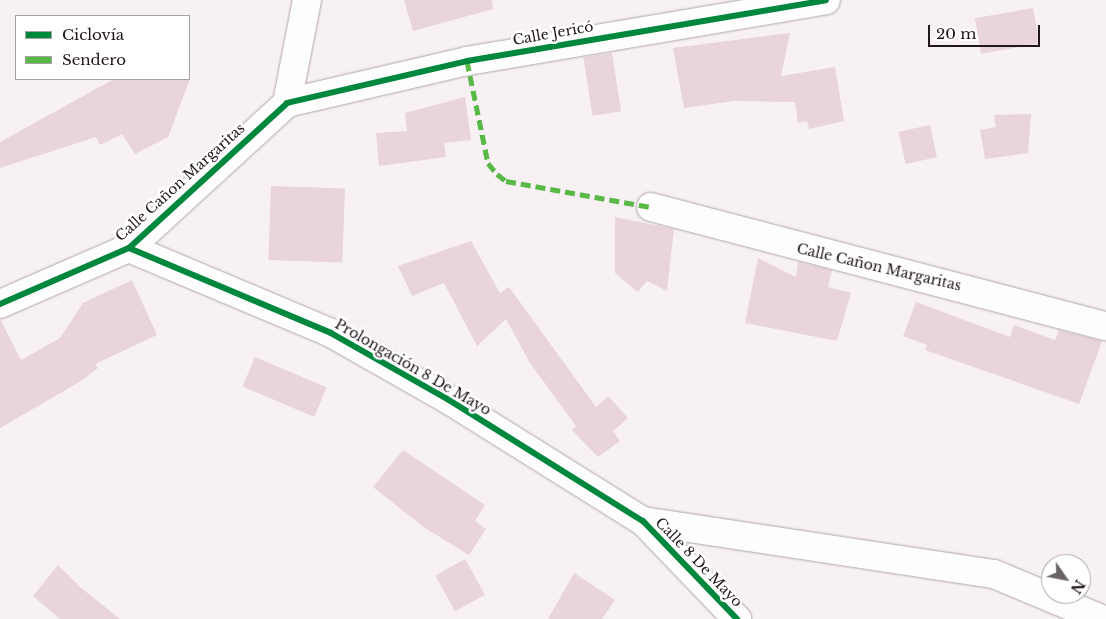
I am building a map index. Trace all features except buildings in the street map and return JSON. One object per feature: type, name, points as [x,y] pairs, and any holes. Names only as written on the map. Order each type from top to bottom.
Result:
[{"type":"street","points":[[287,102],[307,0]]},
{"type":"street","name":"Calle Jericó","points":[[287,102],[467,61],[826,0]]},
{"type":"street","name":"Calle Cañon Margaritas","points":[[0,304],[129,248],[287,102]]},
{"type":"street","name":"Calle Cañon Margaritas","points":[[651,208],[776,243],[1034,304],[1106,326]]},
{"type":"street","name":"Prolongación 8 De Mayo","points":[[129,248],[331,333],[450,400],[643,521]]},
{"type":"street","points":[[643,521],[994,574],[1101,619]]},
{"type":"street","name":"Calle 8 De Mayo","points":[[643,521],[737,619]]},
{"type":"marked path","points":[[467,61],[488,163],[497,174],[506,181],[651,207]]},
{"type":"cycle path","points":[[0,304],[129,248],[287,103],[467,61],[826,0]]},
{"type":"cycle path","points":[[129,248],[331,333],[449,400],[643,521],[737,619]]}]
